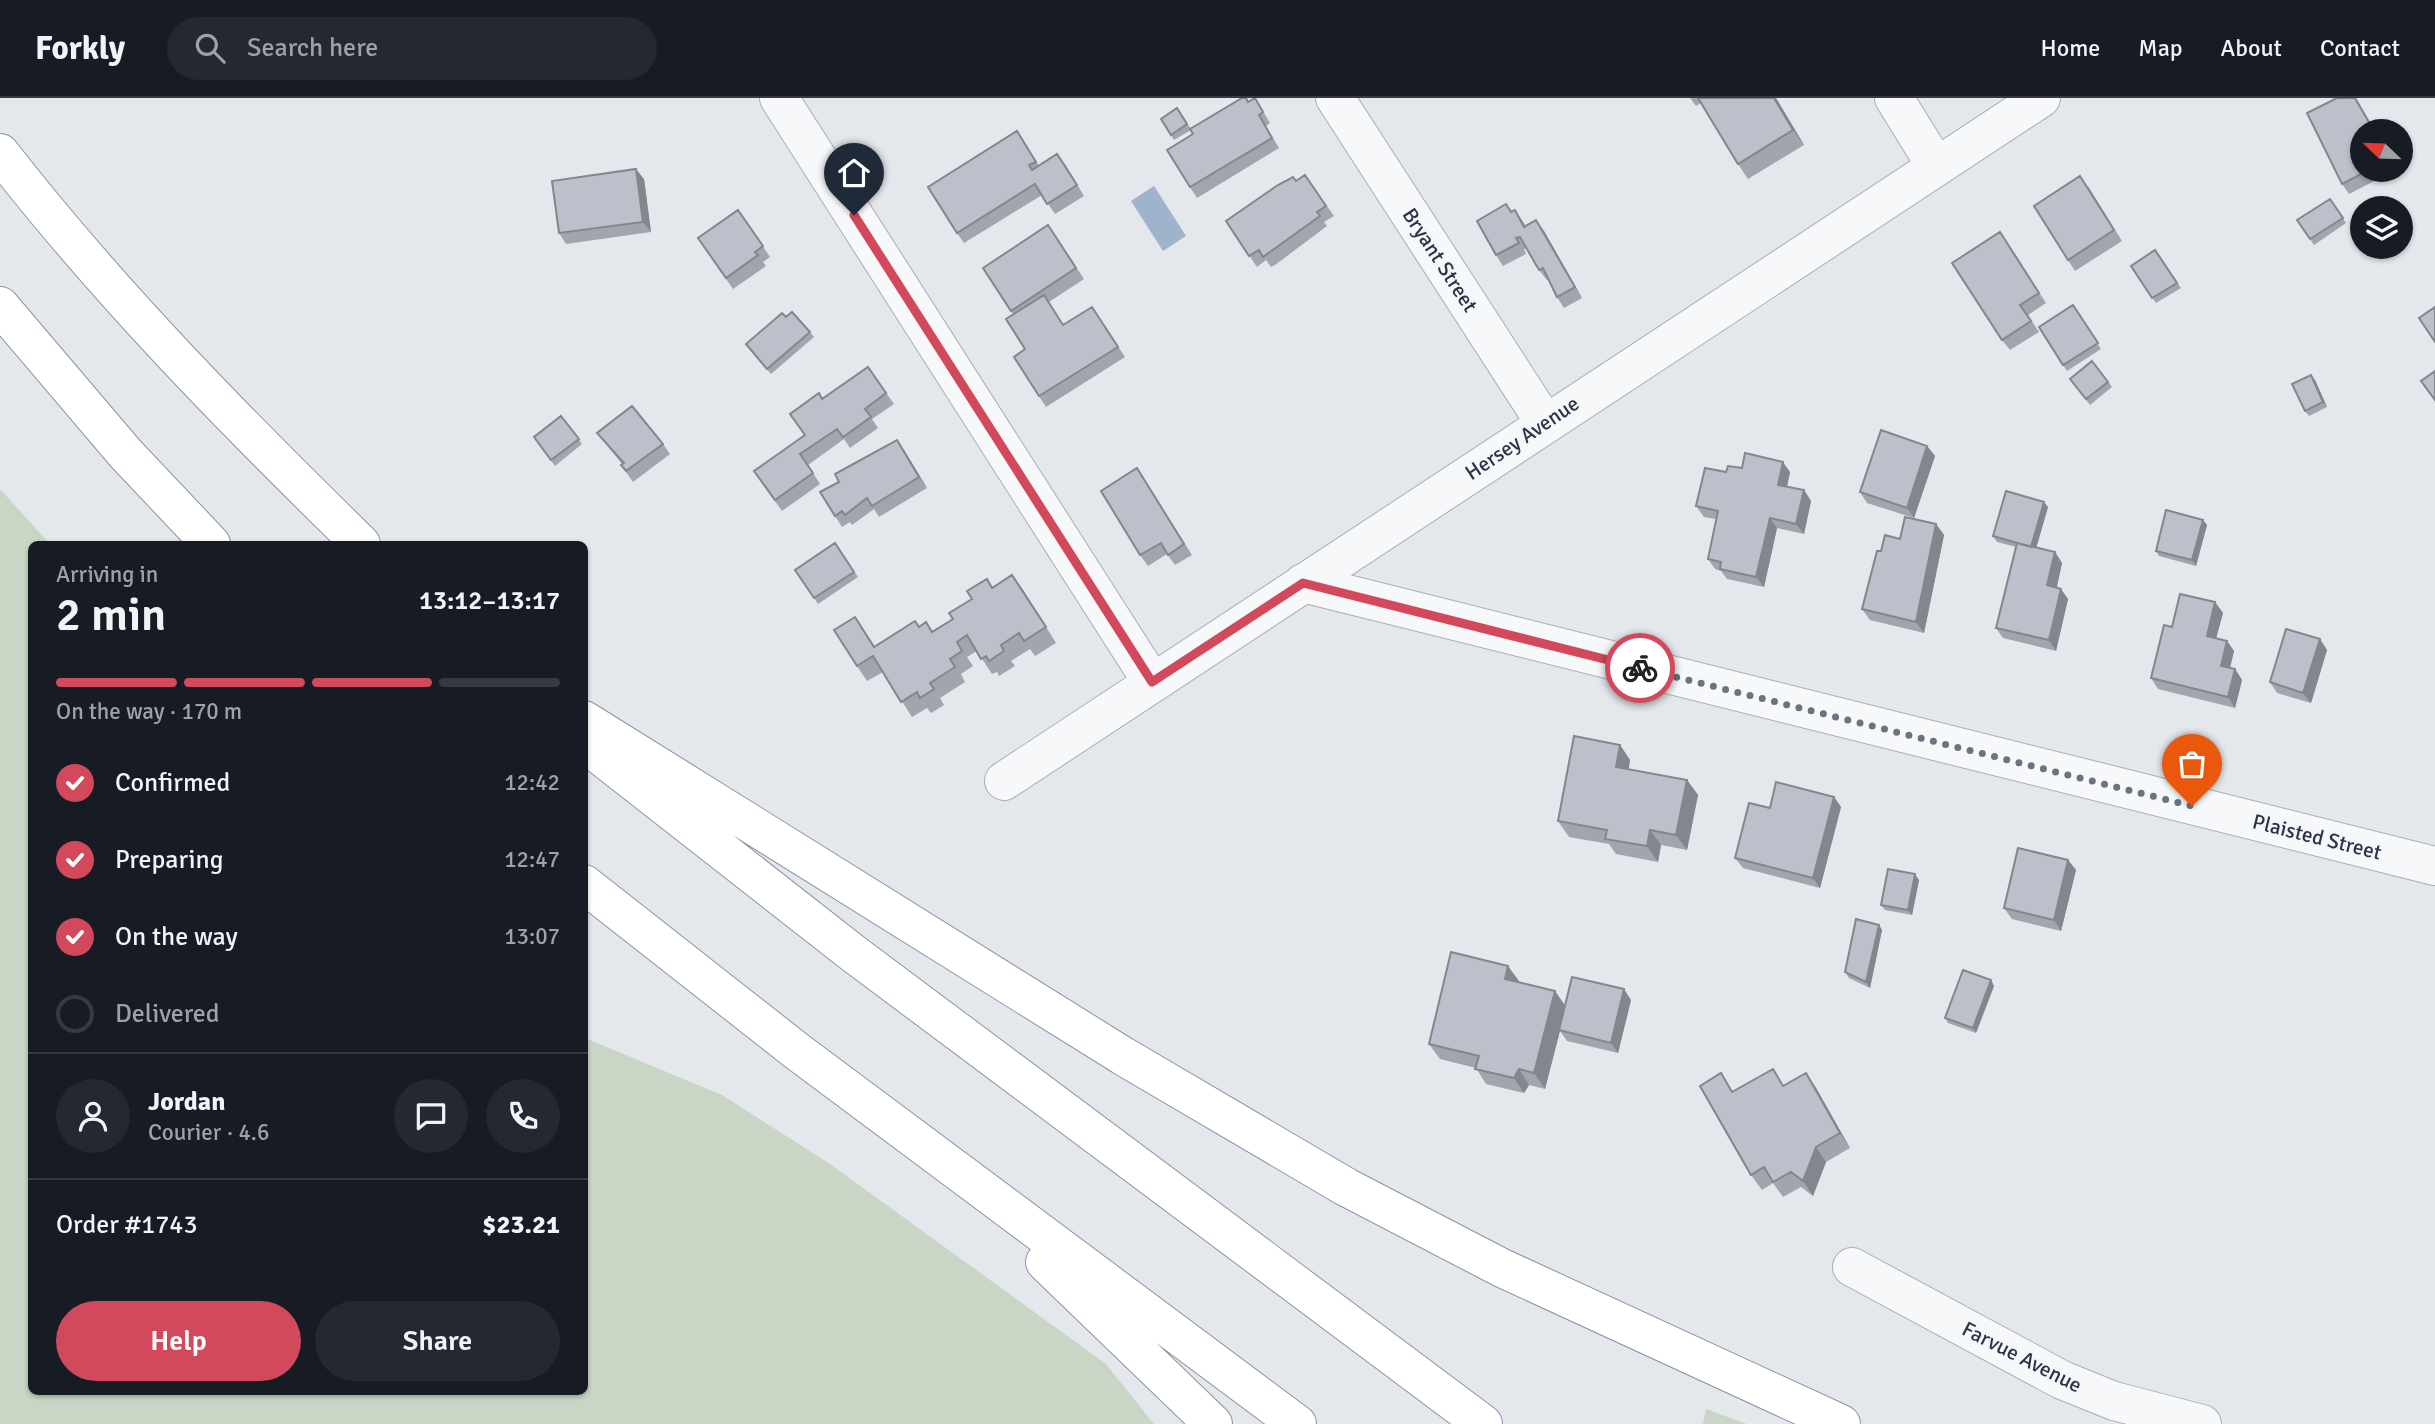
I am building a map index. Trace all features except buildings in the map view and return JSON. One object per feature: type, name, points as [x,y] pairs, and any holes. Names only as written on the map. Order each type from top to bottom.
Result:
[{"type":"highway","points":[[0,153],[51,217],[153,333],[358,541]]},
{"type":"highway","points":[[0,306],[125,453],[208,541]]},
{"type":"highway","points":[[588,722],[1146,1069],[1346,1187],[1502,1268],[1840,1424]]},
{"type":"highway","points":[[588,746],[823,930],[1483,1424]]},
{"type":"highway","points":[[588,887],[798,1052],[1297,1424]]},
{"type":"highway","points":[[916,1140],[1213,1424]]},
{"type":"street","points":[[779,98],[1152,682]]},
{"type":"street","name":"Bryant Street","points":[[1335,98],[1545,423]]},
{"type":"street","points":[[1894,98],[1936,166]]},
{"type":"street","name":"Hersey Avenue","points":[[1004,781],[2041,98]]},
{"type":"street","name":"Plaisted Street","points":[[1303,583],[2435,866]]},
{"type":"street","name":"Farvue Avenue","points":[[1852,1267],[2075,1386],[2115,1401],[2202,1424]]},
{"type":"green space","points":[[0,489],[47,541],[28,541],[28,1395],[588,1395],[588,1039],[722,1095],[830,1164],[1106,1364],[1154,1424],[0,1424]]},
{"type":"green space","points":[[1706,1409],[1747,1424],[1703,1424]]},
{"type":"water","points":[[1154,186],[1186,236],[1163,251],[1131,201]]},
{"type":"way so far","points":[[1640,668],[2192,806]]},
{"type":"route","points":[[854,215],[1152,682],[1303,583],[1640,668]]}]
